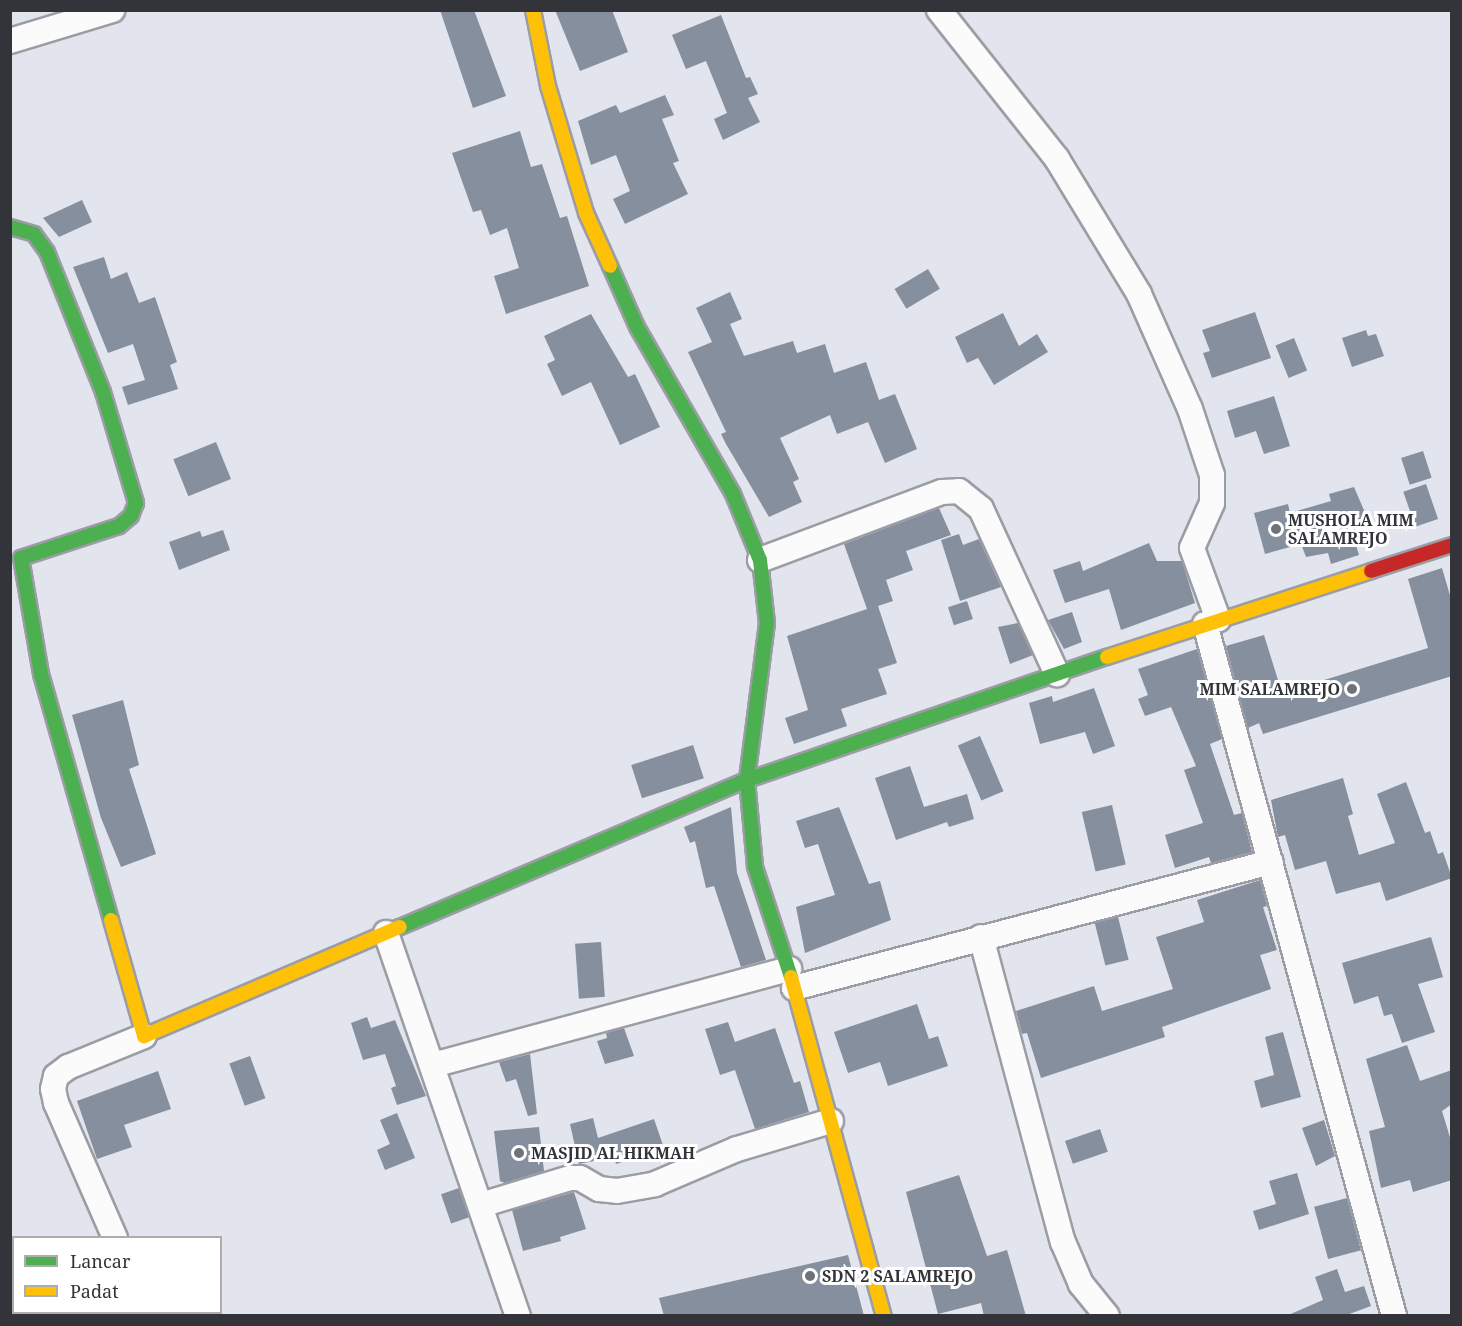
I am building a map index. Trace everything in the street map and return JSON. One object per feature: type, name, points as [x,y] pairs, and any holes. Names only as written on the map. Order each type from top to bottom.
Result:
[{"type":"street","points":[[10,41],[112,10]]},
{"type":"street","points":[[533,10],[548,86],[586,213],[637,327],[733,494],[760,560],[767,623],[747,780],[755,867],[791,978],[884,1316]]},
{"type":"street","points":[[939,10],[1057,159],[1139,294],[1190,410],[1212,475],[1212,503],[1192,548],[1271,862],[1394,1316]]},
{"type":"street","points":[[10,227],[34,234],[47,252],[103,392],[136,503],[131,516],[119,526],[16,554],[41,674],[144,1036]]},
{"type":"street","points":[[760,560],[942,492],[959,491],[981,509],[1057,674]]},
{"type":"street","points":[[114,1236],[56,1102],[54,1089],[56,1076],[68,1067],[747,780],[1211,621],[1452,545]]},
{"type":"street","points":[[433,1065],[791,978],[981,937],[1271,862]]},
{"type":"street","points":[[386,933],[518,1316]]},
{"type":"street","points":[[981,937],[1064,1242],[1081,1284],[1107,1316]]},
{"type":"street","points":[[481,1205],[570,1178],[580,1178],[599,1189],[617,1191],[655,1184],[737,1149],[831,1121]]},
{"type":"building","points":[[440,10],[474,10],[506,96],[473,108]]},
{"type":"building","points":[[555,10],[612,10],[628,52],[580,71]]},
{"type":"building","points":[[721,15],[746,78],[750,77],[758,94],[748,98],[760,122],[723,140],[714,119],[727,113],[706,61],[686,69],[672,35]]},
{"type":"building","points":[[665,95],[674,115],[662,119],[679,161],[673,163],[688,194],[625,224],[613,199],[630,191],[616,155],[591,165],[578,121],[616,105],[620,113]]},
{"type":"building","points":[[520,131],[531,167],[542,164],[560,218],[567,216],[589,286],[506,314],[494,276],[519,268],[507,228],[490,235],[481,210],[473,212],[452,153]]},
{"type":"building","points":[[82,200],[92,222],[59,237],[43,218]]},
{"type":"building","points":[[104,257],[111,279],[127,272],[139,303],[155,297],[177,362],[170,365],[178,389],[128,405],[122,387],[145,380],[133,344],[108,353],[73,267]]},
{"type":"building","points":[[928,269],[940,289],[906,309],[895,289]]},
{"type":"building","points":[[730,292],[742,319],[730,324],[744,356],[793,341],[797,353],[825,344],[834,373],[866,362],[879,400],[895,394],[917,449],[885,463],[868,422],[837,434],[830,415],[780,438],[799,479],[793,482],[802,502],[769,517],[721,434],[726,432],[688,352],[712,342],[696,308]]},
{"type":"building","points":[[1255,312],[1271,358],[1212,378],[1203,353],[1210,351],[1202,330]]},
{"type":"building","points":[[1003,313],[1019,346],[1037,334],[1048,352],[994,385],[978,358],[967,363],[955,337]]},
{"type":"building","points":[[591,314],[628,377],[635,374],[660,427],[620,445],[591,382],[562,396],[547,364],[555,360],[544,336]]},
{"type":"building","points":[[1366,330],[1368,336],[1376,334],[1384,356],[1352,367],[1342,338]]},
{"type":"building","points":[[1294,338],[1307,370],[1289,378],[1275,345]]},
{"type":"building","points":[[1274,396],[1290,446],[1264,454],[1256,431],[1235,438],[1227,411]]},
{"type":"building","points":[[216,442],[231,479],[188,496],[173,459]]},
{"type":"building","points":[[1423,451],[1432,478],[1410,485],[1401,458]]},
{"type":"building","points":[[1426,484],[1438,519],[1415,527],[1403,492]]},
{"type":"building","points":[[1354,487],[1372,529],[1353,535],[1359,555],[1331,564],[1328,553],[1306,557],[1301,544],[1265,554],[1254,513],[1288,504],[1290,513],[1331,501],[1329,494]]},
{"type":"building","points":[[939,508],[951,535],[906,551],[913,570],[886,580],[893,601],[878,606],[897,663],[878,669],[887,694],[841,709],[847,726],[794,744],[785,718],[808,710],[787,636],[867,609],[844,544]]},
{"type":"building","points":[[223,530],[230,550],[179,570],[169,542],[200,531],[202,537]]},
{"type":"building","points":[[959,534],[963,545],[979,539],[1001,587],[960,601],[941,540]]},
{"type":"building","points":[[1149,543],[1157,561],[1182,561],[1195,603],[1121,630],[1109,589],[1065,603],[1053,570],[1080,561],[1083,571]]},
{"type":"building","points":[[1442,568],[1452,602],[1452,676],[1263,734],[1259,723],[1248,728],[1226,646],[1264,635],[1282,693],[1428,648],[1408,579]]},
{"type":"building","points":[[967,601],[973,619],[954,625],[948,607]]},
{"type":"building","points":[[1072,612],[1082,642],[1064,649],[1048,620]]},
{"type":"building","points":[[1018,623],[1033,655],[1010,664],[998,627]]},
{"type":"building","points":[[1197,649],[1222,739],[1210,744],[1234,815],[1242,813],[1252,852],[1211,863],[1209,857],[1175,868],[1165,835],[1203,823],[1184,770],[1196,766],[1171,707],[1145,716],[1138,699],[1148,695],[1138,669]]},
{"type":"building","points":[[1094,688],[1115,746],[1093,754],[1085,732],[1040,744],[1029,703],[1052,696],[1053,702]]},
{"type":"building","points":[[123,700],[139,765],[129,769],[156,854],[121,867],[101,818],[72,715]]},
{"type":"building","points":[[980,736],[1003,791],[981,801],[958,745]]},
{"type":"building","points":[[693,745],[704,778],[642,798],[631,765]]},
{"type":"building","points":[[910,766],[924,807],[967,794],[974,819],[949,827],[947,822],[896,840],[875,778]]},
{"type":"building","points":[[1343,778],[1353,814],[1348,816],[1359,855],[1395,843],[1377,794],[1406,782],[1425,833],[1430,831],[1438,854],[1443,852],[1452,878],[1386,901],[1380,882],[1336,894],[1326,861],[1295,870],[1285,835],[1278,837],[1271,800]]},
{"type":"building","points":[[1112,805],[1126,864],[1096,871],[1082,812]]},
{"type":"building","points":[[731,807],[737,873],[766,960],[741,967],[714,886],[706,888],[695,841],[690,843],[684,827]]},
{"type":"building","points":[[839,807],[869,884],[880,881],[891,920],[805,953],[796,907],[835,895],[818,844],[805,848],[796,821]]},
{"type":"building","points":[[1260,880],[1267,906],[1263,907],[1277,950],[1260,955],[1271,989],[1162,1027],[1165,1037],[1041,1078],[1027,1033],[1022,1034],[1016,1011],[1094,986],[1102,1011],[1173,989],[1156,937],[1204,922],[1197,900]]},
{"type":"building","points":[[1118,917],[1129,960],[1105,965],[1095,923]]},
{"type":"building","points":[[1431,937],[1443,977],[1418,984],[1435,1032],[1402,1043],[1392,1014],[1384,1016],[1378,996],[1354,1004],[1342,963]]},
{"type":"building","points":[[601,942],[605,997],[579,999],[575,944]]},
{"type":"building","points":[[917,1004],[929,1039],[938,1036],[948,1066],[888,1086],[880,1062],[848,1073],[834,1032]]},
{"type":"building","points":[[367,1017],[371,1028],[395,1020],[426,1096],[397,1105],[391,1088],[396,1086],[385,1054],[363,1060],[351,1023]]},
{"type":"building","points":[[728,1022],[735,1042],[775,1028],[794,1083],[800,1081],[809,1112],[755,1129],[735,1070],[720,1075],[705,1029]]},
{"type":"building","points":[[624,1028],[634,1056],[605,1064],[597,1041],[607,1038],[606,1033]]},
{"type":"building","points":[[1283,1032],[1301,1097],[1261,1108],[1254,1081],[1274,1075],[1265,1037]]},
{"type":"building","points":[[1407,1045],[1420,1081],[1452,1070],[1452,1104],[1442,1111],[1452,1144],[1452,1180],[1413,1192],[1410,1180],[1381,1188],[1369,1131],[1385,1127],[1366,1059]]},
{"type":"building","points":[[530,1054],[537,1114],[528,1116],[516,1079],[506,1082],[499,1062]]},
{"type":"building","points":[[250,1056],[265,1098],[245,1106],[229,1064]]},
{"type":"building","points":[[158,1071],[171,1109],[124,1125],[132,1147],[97,1159],[77,1101]]},
{"type":"building","points":[[397,1113],[415,1158],[385,1170],[377,1150],[390,1144],[380,1120]]},
{"type":"building","points":[[593,1118],[598,1138],[654,1119],[664,1148],[616,1164],[614,1157],[579,1164],[570,1124]]},
{"type":"building","points":[[1324,1120],[1335,1156],[1316,1166],[1302,1128]]},
{"type":"building","name":"MASJID AL HIKMAH","points":[[539,1127],[544,1171],[505,1183],[500,1181],[494,1131]]},
{"type":"building","points":[[1100,1129],[1108,1152],[1073,1164],[1065,1141]]},
{"type":"building","points":[[1297,1173],[1309,1214],[1259,1230],[1253,1211],[1276,1204],[1269,1181]]},
{"type":"building","points":[[959,1175],[987,1256],[1007,1250],[1026,1316],[984,1316],[981,1303],[938,1314],[906,1192]]},
{"type":"building","points":[[459,1188],[469,1217],[451,1223],[441,1194]]},
{"type":"building","points":[[574,1192],[586,1229],[560,1237],[561,1241],[523,1251],[512,1210]]},
{"type":"building","points":[[1347,1198],[1361,1250],[1328,1259],[1314,1207]]},
{"type":"building","name":"SDN 2 SALAMREJO","points":[[848,1255],[864,1316],[664,1316],[659,1298]]},
{"type":"building","points":[[1337,1269],[1345,1292],[1364,1286],[1371,1306],[1344,1316],[1286,1316],[1323,1300],[1315,1277]]},
{"type":"traffic: fast","points":[[10,227],[34,234],[47,252],[103,392],[136,503],[131,516],[119,526],[21,558],[41,674],[111,920]]},
{"type":"traffic: fast","points":[[610,266],[637,327],[733,494],[760,560],[767,623],[747,780],[755,867],[791,977]]},
{"type":"traffic: fast","points":[[400,927],[747,780],[1107,657]]},
{"type":"traffic: slow","points":[[533,10],[548,86],[586,213],[610,266]]},
{"type":"traffic: slow","points":[[1107,657],[1371,571]]},
{"type":"traffic: slow","points":[[111,920],[144,1036],[400,927]]},
{"type":"traffic: slow","points":[[791,977],[884,1316]]},
{"type":"traffic: jam","points":[[1371,571],[1452,545]]},
{"type":"place","name":"MUSHOLA MIM SALAMREJO","points":[[1276,529]]},
{"type":"place","name":"MIM SALAMREJO","points":[[1352,689]]},
{"type":"place","name":"MASJID AL HIKMAH","points":[[519,1153]]},
{"type":"place","name":"SDN 2 SALAMREJO","points":[[810,1276]]}]
